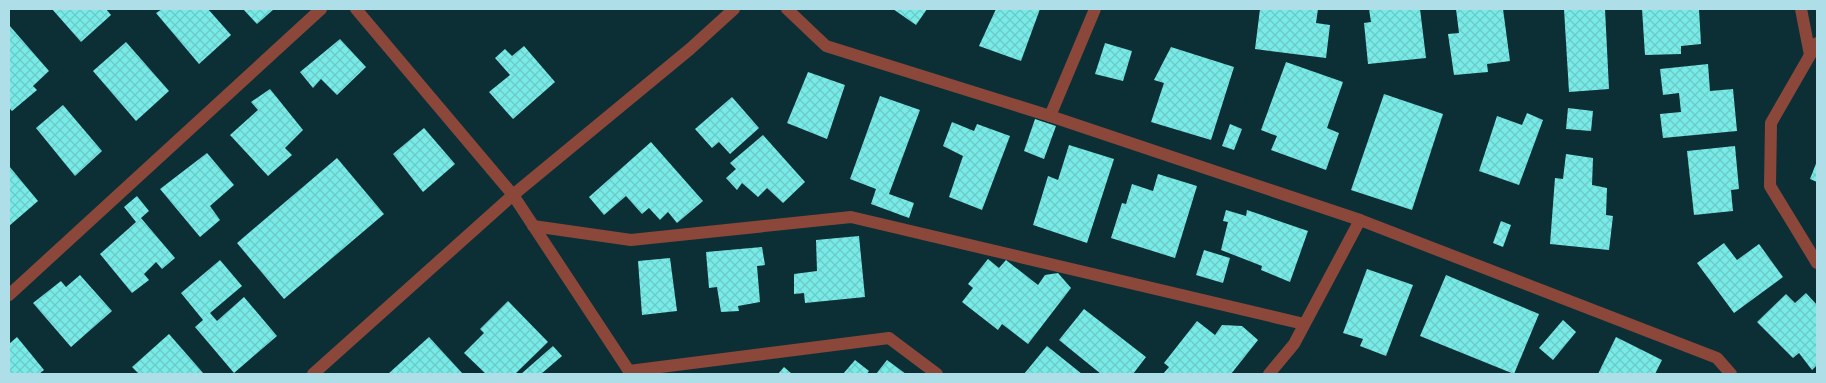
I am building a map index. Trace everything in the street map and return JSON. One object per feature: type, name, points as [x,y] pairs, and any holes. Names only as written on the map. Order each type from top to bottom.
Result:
[{"type":"street","points":[[9,295],[321,9]]},
{"type":"street","points":[[356,9],[513,195],[631,373],[890,338],[937,374]]},
{"type":"street","points":[[313,374],[513,195],[690,49],[734,9]]},
{"type":"street","points":[[787,9],[826,46],[1050,116],[1360,220],[1717,358],[1731,374]]},
{"type":"street","points":[[1050,116],[1096,9]]},
{"type":"street","points":[[1801,9],[1810,55]]},
{"type":"street","points":[[1817,43],[1771,123],[1770,186],[1817,263]]},
{"type":"street","points":[[533,226],[631,240],[851,217],[1304,324]]},
{"type":"street","points":[[1269,374],[1294,344],[1360,220]]},
{"type":"building","points":[[52,9],[106,9],[111,15],[81,42]]},
{"type":"building","points":[[162,9],[208,9],[231,35],[199,64],[156,13]]},
{"type":"building","points":[[243,9],[274,9],[257,24]]},
{"type":"building","points":[[893,9],[927,9],[916,25]]},
{"type":"building","points":[[996,9],[1040,9],[1021,61],[979,46]]},
{"type":"building","points":[[1260,9],[1318,9],[1316,23],[1330,25],[1326,58],[1255,49]]},
{"type":"building","points":[[1369,9],[1420,9],[1426,58],[1368,64],[1364,23],[1371,22]]},
{"type":"building","points":[[1456,9],[1503,9],[1510,61],[1487,64],[1488,72],[1454,75],[1448,34],[1459,33]]},
{"type":"building","points":[[1564,9],[1605,9],[1609,89],[1569,92]]},
{"type":"building","points":[[1642,9],[1699,9],[1701,44],[1681,46],[1681,54],[1645,55]]},
{"type":"building","points":[[9,25],[49,71],[33,86],[37,90],[12,111],[9,108]]},
{"type":"building","points":[[340,39],[366,67],[337,95],[321,79],[313,88],[300,72]]},
{"type":"building","points":[[126,42],[169,91],[136,121],[93,71]]},
{"type":"building","points":[[1105,43],[1132,51],[1123,81],[1095,74]]},
{"type":"building","points":[[524,46],[555,82],[513,119],[489,92],[510,75],[495,58],[505,49],[512,56]]},
{"type":"building","points":[[1171,47],[1234,67],[1211,140],[1151,122],[1164,83],[1154,80]]},
{"type":"building","points":[[1286,62],[1343,82],[1327,128],[1339,133],[1326,170],[1271,150],[1277,136],[1261,130]]},
{"type":"building","points":[[1708,64],[1710,91],[1733,89],[1737,131],[1663,138],[1660,114],[1681,112],[1679,93],[1663,95],[1660,69]]},
{"type":"building","points":[[808,72],[845,85],[827,139],[787,123]]},
{"type":"building","points":[[270,89],[303,130],[285,148],[292,155],[268,176],[230,135],[258,110],[251,102]]},
{"type":"building","points":[[1384,94],[1443,114],[1412,210],[1351,190]]},
{"type":"building","points":[[880,96],[920,110],[889,194],[914,203],[909,218],[871,204],[876,189],[850,179]]},
{"type":"building","points":[[732,97],[759,128],[730,154],[719,142],[712,148],[695,129]]},
{"type":"building","points":[[63,105],[102,151],[75,176],[36,128]]},
{"type":"building","points":[[1568,108],[1593,111],[1591,131],[1566,129]]},
{"type":"building","points":[[1527,113],[1543,120],[1519,185],[1479,171],[1497,116],[1522,125]]},
{"type":"building","points":[[1035,119],[1056,126],[1044,159],[1024,151]]},
{"type":"building","points":[[952,122],[974,131],[977,124],[1010,136],[982,210],[949,197],[963,156],[943,146]]},
{"type":"building","points":[[1230,124],[1242,129],[1234,150],[1222,146]]},
{"type":"building","points":[[424,128],[455,164],[423,192],[393,154]]},
{"type":"building","points":[[763,135],[805,182],[783,203],[767,188],[758,197],[742,183],[737,190],[726,178],[736,169],[730,163]]},
{"type":"building","points":[[651,142],[703,201],[677,223],[668,212],[660,220],[649,208],[642,214],[626,196],[604,215],[589,197]]},
{"type":"building","points":[[1069,145],[1114,159],[1087,243],[1033,225],[1048,176],[1058,180]]},
{"type":"building","points":[[1735,146],[1739,189],[1731,190],[1733,211],[1694,215],[1687,151]]},
{"type":"building","points":[[207,153],[234,185],[210,206],[220,220],[200,237],[160,189]]},
{"type":"building","points":[[1566,154],[1593,158],[1592,185],[1607,188],[1606,215],[1613,216],[1609,250],[1550,244],[1555,178],[1563,179]]},
{"type":"building","points":[[337,158],[384,214],[284,299],[237,243]]},
{"type":"building","points":[[1817,161],[1817,182],[1810,179]]},
{"type":"building","points":[[9,166],[38,201],[9,226]]},
{"type":"building","points":[[1158,174],[1197,186],[1175,258],[1111,238],[1122,203],[1126,204],[1132,184],[1153,191]]},
{"type":"building","points":[[137,196],[149,211],[141,218],[175,258],[162,269],[156,262],[144,274],[149,280],[132,293],[100,254],[136,222],[124,207]]},
{"type":"building","points":[[1226,210],[1246,216],[1247,210],[1308,231],[1290,282],[1261,270],[1262,266],[1221,250],[1228,222],[1223,221]]},
{"type":"building","points":[[1501,221],[1511,225],[1503,247],[1493,243]]},
{"type":"building","points":[[859,236],[865,297],[805,303],[804,293],[794,294],[794,274],[817,271],[816,240]]},
{"type":"building","points":[[1724,243],[1737,260],[1759,244],[1783,277],[1734,313],[1697,263]]},
{"type":"building","points":[[762,247],[765,265],[757,266],[760,302],[738,306],[739,311],[721,312],[717,287],[709,288],[706,252]]},
{"type":"building","points":[[1204,250],[1230,258],[1223,283],[1196,275]]},
{"type":"building","points":[[670,258],[677,311],[642,315],[638,261]]},
{"type":"building","points":[[988,259],[999,268],[1006,260],[1038,285],[1045,275],[1058,273],[1071,288],[1028,344],[1002,324],[998,330],[962,302],[973,288],[968,284]]},
{"type":"building","points":[[220,260],[242,286],[210,313],[217,321],[244,297],[277,336],[234,373],[195,327],[203,320],[181,293]]},
{"type":"building","points":[[1367,269],[1413,285],[1386,356],[1360,346],[1363,339],[1343,333]]},
{"type":"building","points":[[80,275],[112,311],[71,347],[33,303],[61,281],[66,287]]},
{"type":"building","points":[[1446,275],[1539,314],[1514,374],[1420,336]]},
{"type":"building","points":[[1806,293],[1817,305],[1817,365],[1812,370],[1799,353],[1793,358],[1757,322],[1786,294],[1795,303]]},
{"type":"building","points":[[508,301],[548,342],[515,374],[486,374],[464,353],[484,333],[480,329]]},
{"type":"building","points":[[1084,309],[1146,357],[1133,374],[1101,374],[1059,340]]},
{"type":"building","points":[[1563,320],[1576,332],[1553,360],[1539,348]]},
{"type":"building","points":[[1197,321],[1215,335],[1222,325],[1242,326],[1258,340],[1231,374],[1163,374],[1169,367],[1164,363]]},
{"type":"building","points":[[169,334],[204,374],[139,374],[132,367]]},
{"type":"building","points":[[17,337],[44,370],[39,374],[9,374],[9,344]]},
{"type":"building","points":[[429,337],[463,374],[388,374]]},
{"type":"building","points":[[1616,337],[1662,360],[1655,374],[1598,374]]},
{"type":"building","points":[[553,346],[562,356],[541,374],[521,374]]},
{"type":"building","points":[[1047,346],[1082,374],[1024,374]]},
{"type":"building","points":[[855,360],[869,371],[867,374],[843,374]]},
{"type":"building","points":[[887,360],[906,374],[876,374]]},
{"type":"building","points":[[784,367],[792,374],[778,374]]}]
